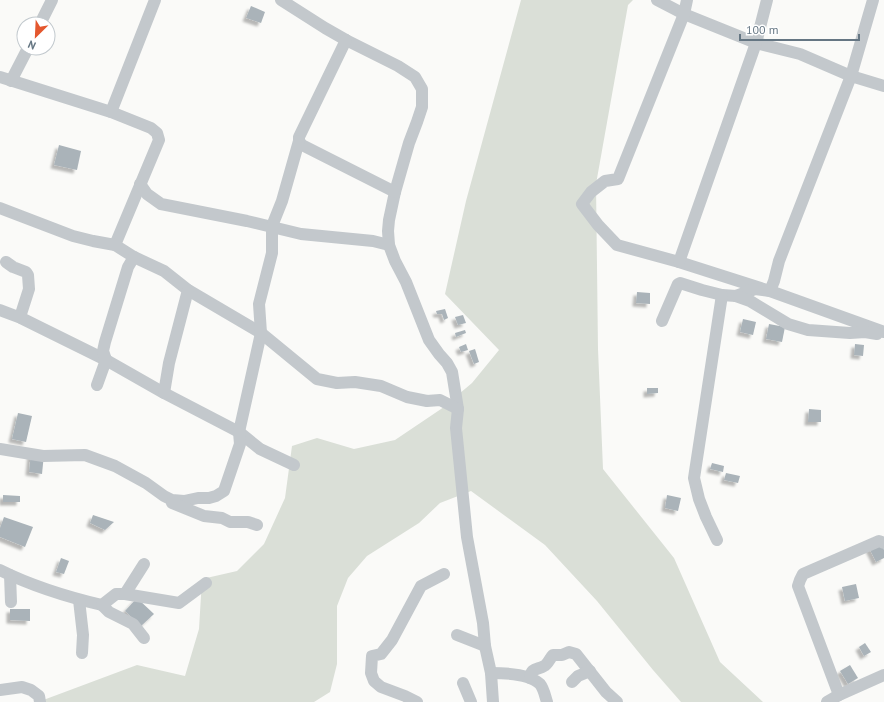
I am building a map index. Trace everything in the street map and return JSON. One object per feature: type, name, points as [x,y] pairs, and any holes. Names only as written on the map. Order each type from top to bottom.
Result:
[{"type":"street","points":[[44,16],[52,0]]},
{"type":"street","points":[[111,112],[155,0]]},
{"type":"street","points":[[281,0],[346,40],[398,66],[415,77],[422,89],[422,107],[409,143],[396,192],[388,231],[389,245],[395,261],[406,282],[429,340],[452,372],[458,409],[456,428],[463,499],[483,623],[485,646],[491,673],[492,702]]},
{"type":"street","points":[[657,0],[684,14],[756,43],[800,54],[851,76],[884,86]]},
{"type":"street","points":[[687,0],[684,14],[618,179],[605,181],[591,192],[582,204],[598,225],[617,245],[679,262],[770,291],[884,332]]},
{"type":"street","points":[[679,262],[756,43],[768,0]]},
{"type":"street","points":[[770,291],[779,261],[851,76],[873,0]]},
{"type":"street","points":[[0,449],[43,456],[85,455],[115,466],[146,483],[172,500],[184,501],[198,498],[209,498],[224,491],[240,444],[239,432],[261,334],[259,304],[272,253],[272,226],[282,201],[299,137],[346,40]]},
{"type":"street","points":[[22,56],[6,79],[111,112],[151,128],[157,133],[159,140],[115,245]]},
{"type":"street","points":[[299,141],[302,145],[396,192]]},
{"type":"street","points":[[140,184],[147,194],[161,204],[272,226],[301,234],[373,241],[389,245]]},
{"type":"street","points":[[0,208],[73,236],[115,245],[134,257],[164,271],[188,290],[261,334],[317,378],[337,383],[355,382],[381,386],[407,397],[428,401],[440,400],[458,409]]},
{"type":"street","points":[[96,385],[106,360],[104,351],[105,342],[128,267],[134,257]]},
{"type":"street","points":[[6,262],[26,272],[28,275],[29,288],[21,318]]},
{"type":"street","points":[[662,321],[678,284],[680,283],[722,295],[736,296],[750,301],[788,324],[808,330],[850,333],[865,332],[884,336]]},
{"type":"street","points":[[736,296],[755,289],[770,291]]},
{"type":"street","points":[[164,393],[169,363],[188,290]]},
{"type":"street","points":[[717,540],[699,499],[694,478],[722,295]]},
{"type":"street","points":[[0,310],[21,318],[106,360],[164,393],[239,432],[260,449],[294,465]]},
{"type":"street","points":[[164,496],[170,503],[204,516],[222,518],[230,522],[248,522],[257,525]]},
{"type":"street","points":[[839,695],[798,586],[803,574],[879,541],[884,543]]},
{"type":"street","points":[[125,594],[144,564]]},
{"type":"street","points":[[5,573],[79,600],[102,605],[109,612],[133,624],[144,638]]},
{"type":"street","points":[[5,573],[11,602]]},
{"type":"street","points":[[417,702],[406,696],[381,687],[374,681],[371,673],[372,656],[381,654],[392,640],[421,586],[444,574]]},
{"type":"street","points":[[102,605],[116,594],[125,594],[179,603],[206,583]]},
{"type":"street","points":[[79,600],[83,635],[82,653]]},
{"type":"street","points":[[457,635],[485,646]]},
{"type":"street","points":[[530,678],[530,673],[533,670],[545,666],[553,655],[562,655],[569,652],[576,654],[606,692],[617,702]]},
{"type":"street","points":[[572,682],[578,676],[590,671]]},
{"type":"street","points":[[491,673],[503,673],[530,678],[539,683],[547,702]]},
{"type":"street","points":[[827,702],[884,675]]},
{"type":"street","points":[[463,683],[471,702]]},
{"type":"street","points":[[0,690],[22,687],[31,690],[39,696],[40,702]]},
{"type":"shaded area","points":[[521,0],[633,0],[628,5],[596,184],[598,349],[603,469],[674,558],[720,662],[763,702],[681,702],[597,601],[545,545],[471,491],[440,503],[419,523],[367,556],[348,578],[337,606],[337,664],[330,692],[314,702],[38,702],[137,665],[185,676],[199,629],[202,579],[237,571],[264,544],[285,498],[292,446],[317,438],[354,449],[395,440],[441,409],[472,383],[499,350],[445,294],[466,201]]},
{"type":"building","points":[[251,6],[265,12],[261,23],[246,18]]},
{"type":"building","points":[[59,145],[81,151],[77,170],[54,165]]},
{"type":"building","points":[[637,292],[650,293],[650,304],[636,303]]},
{"type":"building","points":[[445,309],[448,318],[444,320],[442,314],[437,314],[436,311]]},
{"type":"building","points":[[463,315],[466,323],[458,325],[455,317]]},
{"type":"building","points":[[743,319],[756,322],[753,335],[740,332]]},
{"type":"building","points":[[769,324],[785,327],[782,342],[766,339]]},
{"type":"building","points":[[465,330],[466,333],[456,337],[455,333]]},
{"type":"building","points":[[466,344],[468,350],[461,352],[459,347]]},
{"type":"building","points":[[855,344],[864,345],[863,356],[854,355]]},
{"type":"building","points":[[475,349],[479,362],[474,364],[469,351]]},
{"type":"building","points":[[647,388],[658,388],[658,393],[647,394]]},
{"type":"building","points":[[809,409],[821,410],[821,422],[808,422]]},
{"type":"building","points":[[18,413],[32,416],[26,442],[12,439]]},
{"type":"building","points":[[31,452],[44,454],[42,474],[29,472]]},
{"type":"building","points":[[712,463],[724,466],[723,472],[710,469]]},
{"type":"building","points":[[726,473],[740,476],[738,483],[724,480]]},
{"type":"building","points":[[3,495],[20,496],[20,502],[3,502]]},
{"type":"building","points":[[667,495],[681,498],[678,511],[665,508]]},
{"type":"building","points":[[93,515],[114,522],[105,530],[90,523]]},
{"type":"building","points":[[4,517],[33,527],[25,547],[0,537],[0,528]]},
{"type":"building","points":[[880,539],[884,550],[884,558],[876,562],[867,544]]},
{"type":"building","points":[[61,558],[69,561],[64,574],[56,572]]},
{"type":"building","points":[[856,584],[859,598],[845,601],[842,587]]},
{"type":"building","points":[[137,598],[154,614],[141,626],[125,611]]},
{"type":"building","points":[[10,609],[30,609],[30,621],[10,620]]},
{"type":"building","points":[[865,643],[871,652],[864,656],[859,647]]},
{"type":"building","points":[[850,665],[858,678],[848,684],[840,671]]}]
